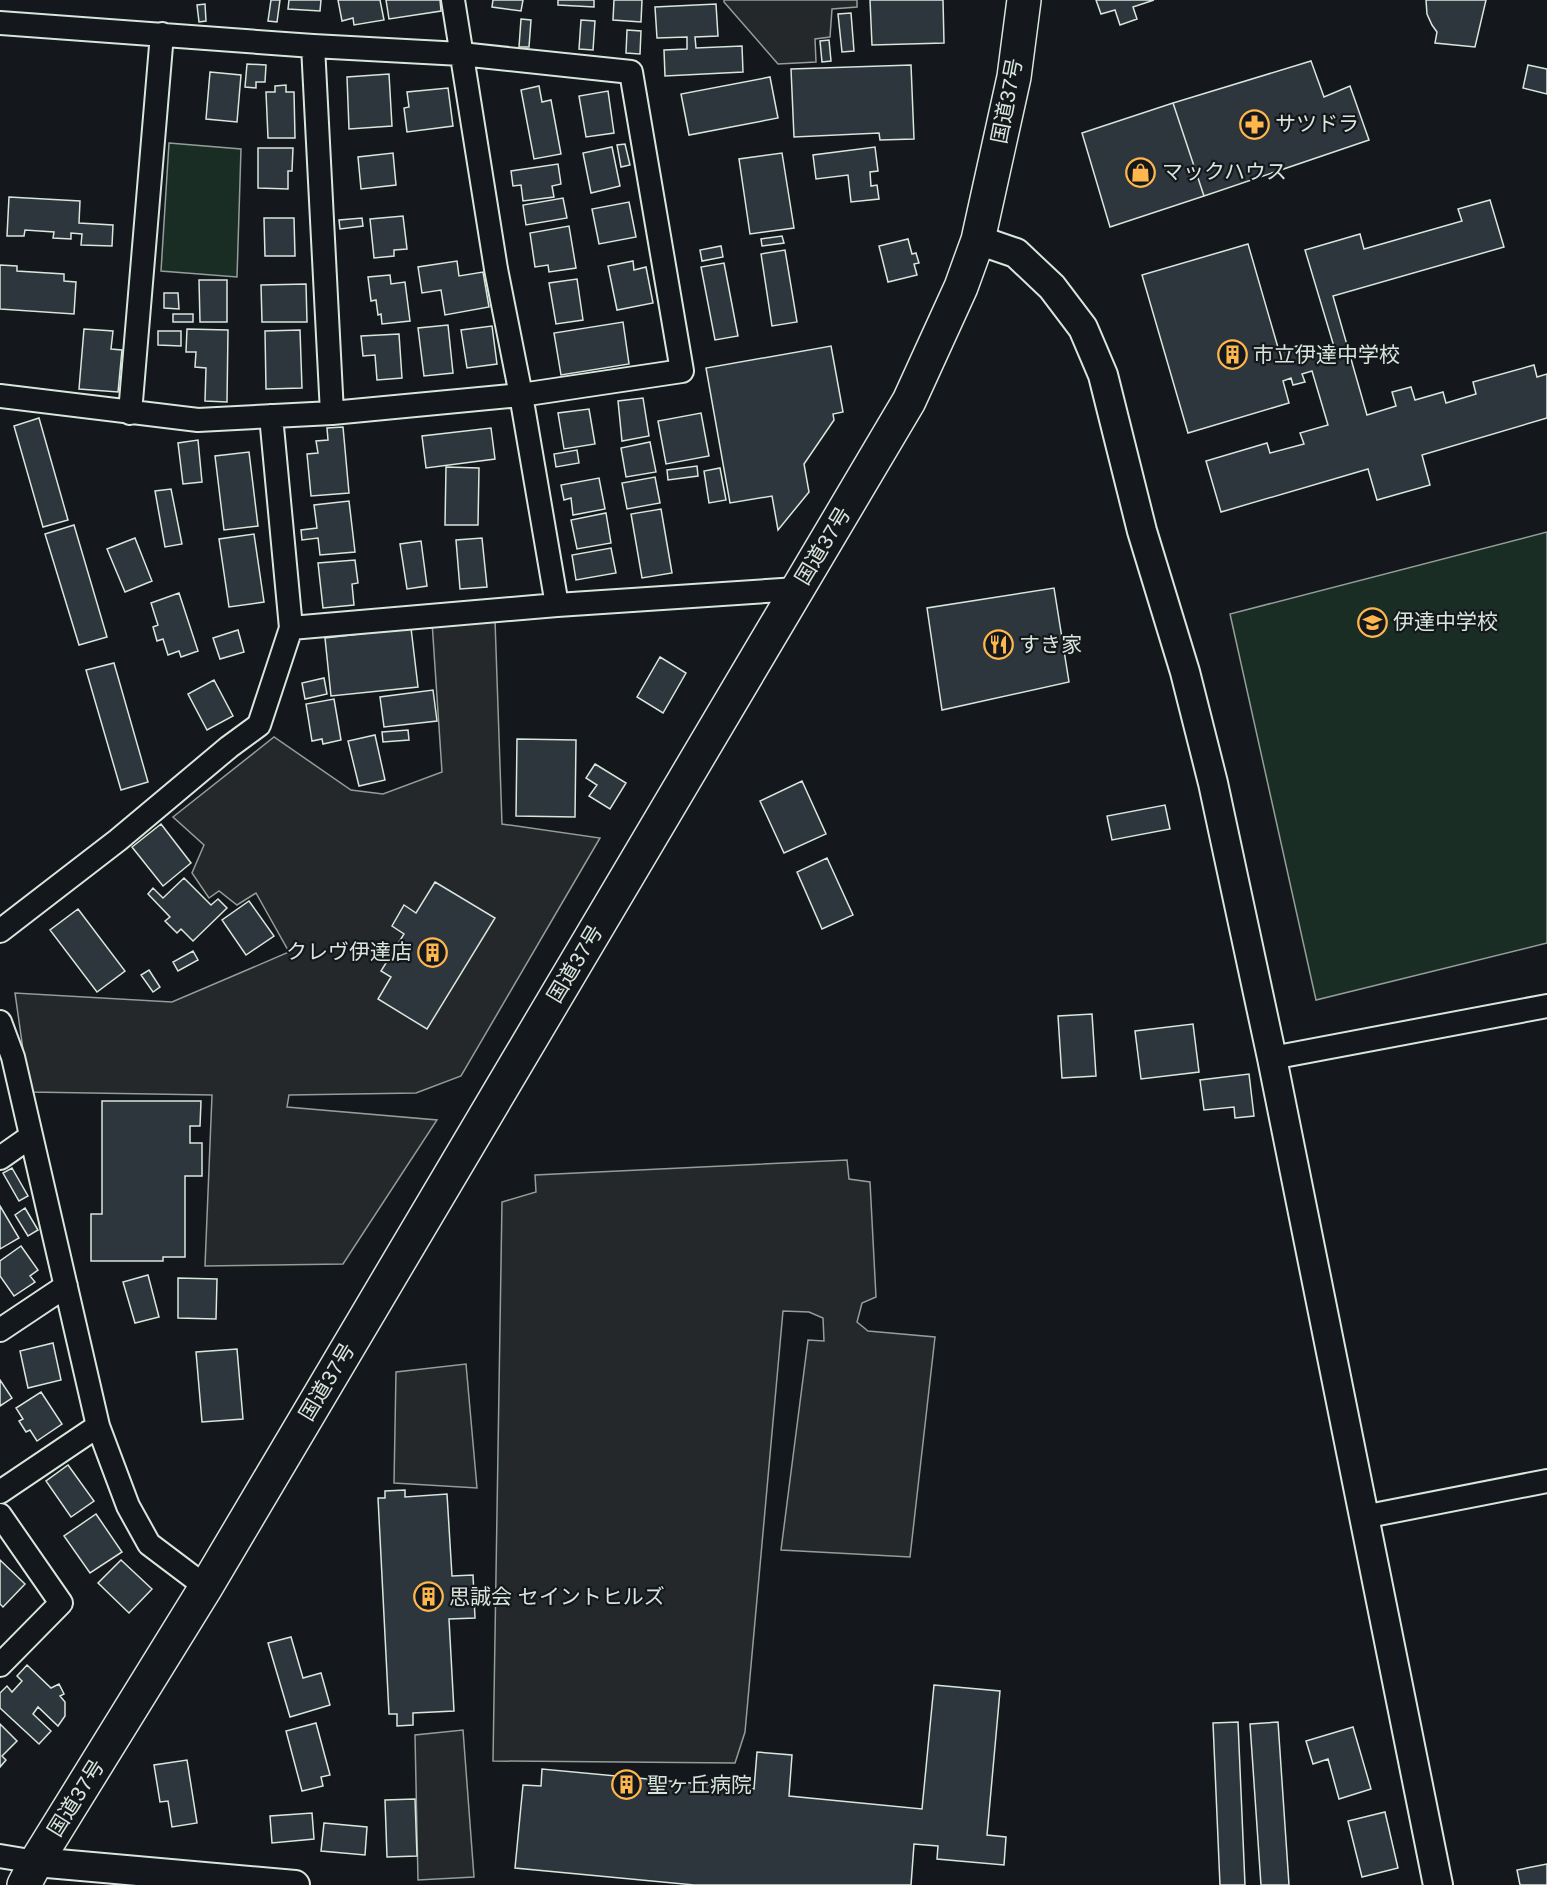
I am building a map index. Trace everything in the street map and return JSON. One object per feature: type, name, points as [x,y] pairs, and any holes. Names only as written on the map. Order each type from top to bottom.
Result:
[{"type":"highway","name":"国道37号","points":[[30,1874],[206,1587],[909,401],[961,287],[978,240],[1014,77],[1024,0]]},
{"type":"street","points":[[453,0],[496,268],[521,394],[557,605]]},
{"type":"street","points":[[0,23],[314,46],[461,54],[631,72],[682,371],[521,394],[332,413],[198,420],[0,396]]},
{"type":"street","points":[[130,413],[162,34]]},
{"type":"street","points":[[314,46],[332,413]]},
{"type":"street","points":[[978,240],[1016,253],[1052,287],[1083,328],[1102,375],[1142,531],[1185,672],[1210,772],[1272,1058],[1438,1885]]},
{"type":"street","points":[[0,931],[118,840],[259,725],[291,628],[271,416]]},
{"type":"street","points":[[291,628],[557,605],[797,589]]},
{"type":"street","points":[[1272,1058],[1547,1006]]},
{"type":"street","points":[[0,1022],[13,1057],[98,1426],[128,1506],[149,1544],[206,1587]]},
{"type":"street","points":[[0,1158],[30,1137]]},
{"type":"street","points":[[0,1330],[66,1286]]},
{"type":"street","points":[[0,1492],[98,1426]]},
{"type":"street","points":[[1363,1517],[1547,1481]]},
{"type":"street","points":[[0,1515],[62,1603],[0,1665]]},
{"type":"street","points":[[0,1856],[30,1874],[295,1885]]},
{"type":"green space","points":[[169,143],[241,149],[237,277],[161,271]]},
{"type":"green space","points":[[1547,532],[1547,943],[1316,1000],[1230,614]]},
{"type":"shaded area","points":[[724,0],[857,0],[857,7],[832,9],[830,37],[815,39],[816,62],[778,64]]},
{"type":"shaded area","points":[[495,620],[502,824],[600,838],[461,1076],[416,1093],[289,1095],[287,1107],[437,1120],[343,1264],[205,1266],[212,1095],[29,1092],[15,993],[172,1002],[289,952],[256,893],[237,905],[219,891],[209,898],[192,873],[204,845],[173,817],[274,737],[351,790],[383,794],[442,772],[432,622]]},
{"type":"shaded area","points":[[847,1160],[849,1179],[870,1182],[876,1297],[862,1303],[857,1322],[868,1331],[935,1337],[910,1557],[781,1550],[808,1340],[824,1341],[823,1318],[809,1312],[783,1311],[745,1732],[735,1763],[493,1761],[502,1202],[536,1192],[535,1175]]},
{"type":"shaded area","points":[[466,1364],[477,1488],[394,1483],[396,1372]]},
{"type":"shaded area","points":[[463,1730],[474,1877],[418,1880],[415,1735]]},
{"type":"building","points":[[271,0],[280,0],[277,22],[268,21]]},
{"type":"building","points":[[289,0],[321,0],[320,11],[288,9]]},
{"type":"building","points":[[338,0],[380,0],[384,20],[354,25],[353,18],[342,21]]},
{"type":"building","points":[[386,0],[440,0],[441,11],[389,19]]},
{"type":"building","points":[[493,0],[523,0],[521,11],[492,7]]},
{"type":"building","points":[[558,0],[594,0],[594,7],[558,5]]},
{"type":"building","points":[[614,0],[642,0],[641,22],[613,20]]},
{"type":"building","points":[[870,0],[943,0],[944,43],[872,45]]},
{"type":"building","points":[[1096,0],[1154,0],[1133,7],[1137,19],[1120,25],[1115,10],[1101,14]]},
{"type":"building","points":[[1426,0],[1486,0],[1475,47],[1435,43],[1437,32],[1427,14]]},
{"type":"building","points":[[205,4],[206,21],[199,22],[197,5]]},
{"type":"building","points":[[716,4],[718,36],[695,37],[696,48],[742,46],[743,72],[665,76],[664,50],[687,49],[687,37],[657,38],[655,7]]},
{"type":"building","points":[[851,13],[854,51],[842,52],[838,14]]},
{"type":"building","points":[[521,19],[531,20],[529,47],[519,47]]},
{"type":"building","points":[[581,20],[595,21],[593,50],[579,49]]},
{"type":"building","points":[[627,30],[641,31],[640,54],[626,53]]},
{"type":"building","points":[[829,40],[831,61],[822,62],[820,41]]},
{"type":"building","points":[[1311,61],[1324,97],[1350,86],[1369,140],[1204,196],[1173,103]]},
{"type":"building","points":[[247,64],[266,65],[265,82],[256,82],[256,88],[245,87]]},
{"type":"building","points":[[911,65],[914,139],[880,140],[879,133],[794,137],[791,69]]},
{"type":"building","points":[[1528,65],[1547,69],[1547,94],[1523,88]]},
{"type":"building","points":[[210,72],[241,75],[237,122],[206,119]]},
{"type":"building","points":[[389,74],[392,126],[349,129],[347,77]]},
{"type":"building","points":[[770,77],[778,118],[689,135],[681,94]]},
{"type":"building","points":[[286,85],[286,92],[294,92],[295,138],[268,138],[266,92],[275,92],[275,86]]},
{"type":"building","points":[[539,86],[542,102],[551,100],[561,154],[534,159],[521,90]]},
{"type":"building","points":[[448,88],[453,126],[407,132],[404,108],[409,107],[407,92]]},
{"type":"building","points":[[608,91],[614,133],[586,137],[579,96]]},
{"type":"building","points":[[1173,103],[1204,196],[1110,227],[1082,133]]},
{"type":"building","points":[[625,144],[630,165],[621,167],[617,145]]},
{"type":"building","points":[[612,147],[620,186],[591,193],[583,153]]},
{"type":"building","points":[[875,147],[878,171],[870,172],[871,186],[877,185],[879,199],[851,202],[848,175],[816,179],[813,155]]},
{"type":"building","points":[[258,148],[293,148],[292,171],[288,171],[288,189],[258,188]]},
{"type":"building","points":[[393,153],[396,185],[361,189],[358,157]]},
{"type":"building","points":[[782,153],[794,228],[750,234],[739,159]]},
{"type":"building","points":[[558,164],[561,184],[552,186],[554,197],[523,201],[521,185],[513,186],[511,171]]},
{"type":"building","points":[[9,197],[80,201],[79,223],[113,225],[112,246],[81,245],[82,234],[71,233],[71,239],[53,238],[54,232],[25,230],[24,236],[7,236]]},
{"type":"building","points":[[563,198],[567,218],[526,225],[523,205]]},
{"type":"building","name":"市立伊達中学校","points":[[1490,200],[1504,247],[1333,296],[1367,415],[1396,406],[1392,392],[1411,387],[1415,400],[1443,392],[1446,403],[1476,394],[1473,382],[1534,365],[1537,377],[1547,374],[1547,418],[1422,455],[1430,485],[1377,500],[1368,469],[1221,512],[1206,461],[1267,443],[1270,453],[1304,444],[1300,433],[1328,425],[1312,371],[1302,374],[1305,382],[1293,385],[1291,378],[1283,381],[1289,403],[1188,433],[1142,275],[1248,244],[1279,351],[1297,346],[1301,359],[1335,350],[1305,250],[1360,234],[1364,249],[1462,221],[1458,209]]},
{"type":"building","points":[[629,202],[636,237],[599,244],[592,209]]},
{"type":"building","points":[[403,216],[407,249],[394,250],[394,256],[374,258],[370,219]]},
{"type":"building","points":[[264,218],[294,218],[295,256],[265,256]]},
{"type":"building","points":[[362,218],[363,226],[340,229],[339,220]]},
{"type":"building","points":[[569,226],[576,268],[549,272],[548,265],[535,267],[530,233]]},
{"type":"building","points":[[782,236],[784,243],[762,246],[761,239]]},
{"type":"building","points":[[908,239],[912,254],[916,253],[919,263],[914,264],[917,275],[888,282],[879,246]]},
{"type":"building","points":[[721,246],[723,257],[702,261],[700,250]]},
{"type":"building","points":[[785,250],[797,322],[772,326],[761,254]]},
{"type":"building","points":[[457,261],[459,276],[483,272],[489,307],[445,315],[441,290],[422,293],[418,267]]},
{"type":"building","points":[[633,261],[634,270],[646,267],[653,303],[617,310],[608,266]]},
{"type":"building","points":[[724,263],[738,336],[715,340],[701,267]]},
{"type":"building","points":[[0,265],[17,266],[17,271],[64,274],[64,281],[76,282],[74,314],[0,309]]},
{"type":"building","points":[[390,275],[391,284],[405,282],[410,321],[382,324],[376,300],[371,301],[368,277]]},
{"type":"building","points":[[577,279],[583,320],[556,324],[549,283]]},
{"type":"building","points":[[199,280],[227,280],[227,322],[200,322]]},
{"type":"building","points":[[306,284],[307,322],[262,322],[261,285]]},
{"type":"building","points":[[164,293],[178,293],[179,309],[164,308]]},
{"type":"building","points":[[173,314],[193,314],[193,322],[173,322]]},
{"type":"building","points":[[623,322],[629,364],[561,375],[554,333]]},
{"type":"building","points":[[448,325],[453,373],[424,376],[418,328]]},
{"type":"building","points":[[492,326],[497,364],[467,368],[461,330]]},
{"type":"building","points":[[84,329],[113,331],[111,349],[122,350],[118,392],[79,389]]},
{"type":"building","points":[[187,329],[228,330],[227,402],[205,401],[206,368],[195,367],[196,352],[186,352]]},
{"type":"building","points":[[300,330],[302,388],[266,389],[265,331]]},
{"type":"building","points":[[158,331],[181,331],[181,346],[158,345]]},
{"type":"building","points":[[399,334],[402,378],[377,380],[375,355],[363,356],[361,336]]},
{"type":"building","points":[[831,346],[843,412],[833,414],[834,420],[804,464],[809,492],[778,530],[772,496],[730,503],[706,368]]},
{"type":"building","points":[[643,398],[649,436],[622,441],[618,401]]},
{"type":"building","points":[[589,409],[595,444],[564,449],[558,413]]},
{"type":"building","points":[[701,413],[709,456],[666,464],[658,421]]},
{"type":"building","points":[[39,418],[68,520],[43,527],[14,426]]},
{"type":"building","points":[[343,427],[349,493],[311,496],[307,454],[318,453],[316,441],[328,440],[327,428]]},
{"type":"building","points":[[491,428],[495,459],[426,468],[422,436]]},
{"type":"building","points":[[198,440],[202,482],[183,484],[178,443]]},
{"type":"building","points":[[650,442],[656,472],[626,477],[621,448]]},
{"type":"building","points":[[577,450],[579,463],[556,467],[554,454]]},
{"type":"building","points":[[249,452],[258,526],[224,530],[215,456]]},
{"type":"building","points":[[697,466],[698,476],[668,480],[667,470]]},
{"type":"building","points":[[446,467],[479,468],[478,525],[445,525]]},
{"type":"building","points":[[720,468],[726,500],[709,503],[704,471]]},
{"type":"building","points":[[655,477],[660,503],[627,509],[622,483]]},
{"type":"building","points":[[599,478],[605,509],[573,515],[571,498],[564,500],[561,485]]},
{"type":"building","points":[[171,489],[182,544],[165,547],[155,491]]},
{"type":"building","points":[[349,501],[355,552],[320,555],[318,538],[302,540],[301,530],[317,528],[314,505]]},
{"type":"building","points":[[661,509],[672,573],[642,578],[631,514]]},
{"type":"building","points":[[606,513],[611,543],[577,549],[571,520]]},
{"type":"building","points":[[74,525],[107,637],[79,645],[45,534]]},
{"type":"building","points":[[254,534],[264,602],[229,607],[219,539]]},
{"type":"building","points":[[135,538],[152,581],[125,592],[107,549]]},
{"type":"building","points":[[482,538],[487,587],[460,589],[456,540]]},
{"type":"building","points":[[421,541],[427,586],[407,589],[400,544]]},
{"type":"building","points":[[611,548],[616,573],[576,580],[572,555]]},
{"type":"building","points":[[355,560],[358,583],[352,584],[354,605],[323,608],[318,563]]},
{"type":"building","name":"すき家","points":[[1054,588],[1069,682],[942,710],[927,608]]},
{"type":"building","points":[[179,593],[198,651],[181,657],[179,651],[168,655],[163,639],[157,641],[153,627],[158,625],[151,603]]},
{"type":"building","points":[[411,628],[418,687],[331,696],[325,638]]},
{"type":"building","points":[[238,630],[244,652],[220,659],[213,638]]},
{"type":"building","points":[[660,657],[686,673],[663,713],[637,697]]},
{"type":"building","points":[[114,663],[148,782],[121,790],[86,670]]},
{"type":"building","points":[[324,678],[327,694],[305,699],[302,683]]},
{"type":"building","points":[[214,680],[233,716],[207,730],[188,694]]},
{"type":"building","points":[[433,690],[437,721],[384,727],[380,697]]},
{"type":"building","points":[[334,699],[341,740],[323,744],[322,739],[312,741],[306,704]]},
{"type":"building","points":[[408,730],[409,740],[383,742],[382,732]]},
{"type":"building","points":[[375,735],[385,780],[359,786],[348,741]]},
{"type":"building","points":[[517,739],[576,740],[575,817],[516,816]]},
{"type":"building","points":[[595,764],[626,783],[610,809],[589,796],[597,785],[586,778]]},
{"type":"building","points":[[802,781],[826,834],[784,853],[760,801]]},
{"type":"building","points":[[1165,805],[1170,829],[1112,840],[1107,816]]},
{"type":"building","points":[[161,824],[191,863],[163,886],[132,847]]},
{"type":"building","points":[[827,858],[853,915],[822,929],[797,872]]},
{"type":"building","points":[[184,878],[211,905],[218,899],[227,908],[193,941],[181,929],[177,933],[165,921],[170,917],[148,894],[153,888],[163,898]]},
{"type":"building","name":"クレヴ伊達店","points":[[435,882],[495,918],[427,1029],[378,999],[391,977],[381,971],[404,934],[392,926],[404,905],[416,913]]},
{"type":"building","points":[[249,901],[274,936],[246,955],[222,920]]},
{"type":"building","points":[[78,909],[125,971],[97,992],[50,930]]},
{"type":"building","points":[[193,951],[198,960],[178,971],[173,962]]},
{"type":"building","points":[[149,970],[160,987],[153,992],[141,975]]},
{"type":"building","points":[[1092,1014],[1096,1076],[1062,1078],[1058,1016]]},
{"type":"building","points":[[1193,1024],[1199,1072],[1141,1079],[1135,1031]]},
{"type":"building","points":[[1249,1074],[1254,1116],[1235,1118],[1234,1107],[1204,1110],[1200,1080]]},
{"type":"building","points":[[102,1101],[201,1101],[200,1126],[190,1126],[190,1143],[202,1143],[202,1176],[185,1176],[185,1257],[163,1257],[163,1261],[91,1261],[91,1214],[102,1214]]},
{"type":"building","points":[[12,1168],[28,1196],[19,1201],[3,1173]]},
{"type":"building","points":[[0,1206],[19,1238],[0,1249]]},
{"type":"building","points":[[25,1208],[38,1230],[28,1236],[15,1215]]},
{"type":"building","points":[[21,1246],[38,1270],[30,1276],[35,1282],[14,1296],[0,1276],[0,1261]]},
{"type":"building","points":[[148,1275],[159,1317],[135,1323],[123,1282]]},
{"type":"building","points":[[178,1278],[217,1279],[216,1319],[178,1318]]},
{"type":"building","points":[[53,1343],[61,1380],[28,1388],[20,1351]]},
{"type":"building","points":[[237,1349],[243,1419],[202,1422],[196,1352]]},
{"type":"building","points":[[0,1380],[12,1398],[0,1406]]},
{"type":"building","points":[[41,1392],[62,1424],[37,1441],[30,1430],[26,1432],[19,1421],[23,1419],[16,1408]]},
{"type":"building","points":[[68,1465],[94,1501],[71,1517],[46,1481]]},
{"type":"building","name":"思誠会 セイントヒルズ","points":[[405,1490],[405,1497],[447,1494],[452,1576],[473,1575],[475,1618],[449,1619],[454,1711],[413,1713],[413,1725],[397,1726],[397,1714],[389,1714],[378,1498],[385,1498],[385,1491]]},
{"type":"building","points":[[96,1514],[122,1552],[90,1573],[64,1536]]},
{"type":"building","points":[[0,1560],[25,1584],[3,1607],[0,1604]]},
{"type":"building","points":[[121,1560],[152,1589],[129,1613],[98,1583]]},
{"type":"building","points":[[291,1637],[303,1678],[321,1673],[330,1705],[290,1717],[268,1643]]},
{"type":"building","points":[[27,1665],[51,1688],[59,1684],[64,1694],[60,1696],[65,1702],[65,1716],[58,1726],[38,1707],[33,1714],[51,1731],[39,1744],[0,1708],[0,1693],[7,1686],[12,1692],[22,1681],[17,1676]]},
{"type":"building","name":"聖ヶ丘病院","points":[[934,1685],[1000,1691],[987,1835],[1006,1837],[1004,1865],[937,1859],[938,1846],[914,1844],[911,1885],[694,1885],[515,1868],[523,1785],[541,1786],[542,1769],[754,1789],[757,1752],[792,1755],[789,1796],[922,1809]]},
{"type":"building","points":[[1238,1722],[1245,1885],[1220,1885],[1213,1723]]},
{"type":"building","points":[[1278,1722],[1289,1885],[1261,1885],[1250,1724]]},
{"type":"building","points":[[316,1723],[330,1775],[321,1777],[323,1786],[302,1791],[286,1731]]},
{"type":"building","points":[[0,1724],[17,1741],[2,1756],[6,1760],[0,1767]]},
{"type":"building","points":[[1353,1727],[1371,1789],[1339,1799],[1328,1759],[1313,1764],[1306,1741]]},
{"type":"building","points":[[187,1760],[197,1823],[172,1827],[168,1801],[160,1802],[154,1765]]},
{"type":"building","points":[[415,1799],[417,1856],[387,1857],[385,1800]]},
{"type":"building","points":[[1385,1812],[1398,1868],[1362,1877],[1348,1821]]},
{"type":"building","points":[[312,1813],[314,1839],[272,1843],[270,1816]]},
{"type":"building","points":[[324,1823],[367,1827],[365,1855],[321,1851]]},
{"type":"building","points":[[1547,1864],[1547,1885],[1520,1885],[1517,1870]]},
{"type":"place","name":"サツドラ","points":[[1254,124]]},
{"type":"place","name":"マックハウス","points":[[1141,172]]},
{"type":"place","name":"市立伊達中学校","points":[[1232,355]]},
{"type":"place","name":"伊達中学校","points":[[1372,622]]},
{"type":"place","name":"すき家","points":[[998,645]]},
{"type":"place","name":"クレヴ伊達店","points":[[433,952]]},
{"type":"place","name":"思誠会 セイントヒルズ","points":[[428,1597]]},
{"type":"place","name":"聖ヶ丘病院","points":[[626,1785]]}]
